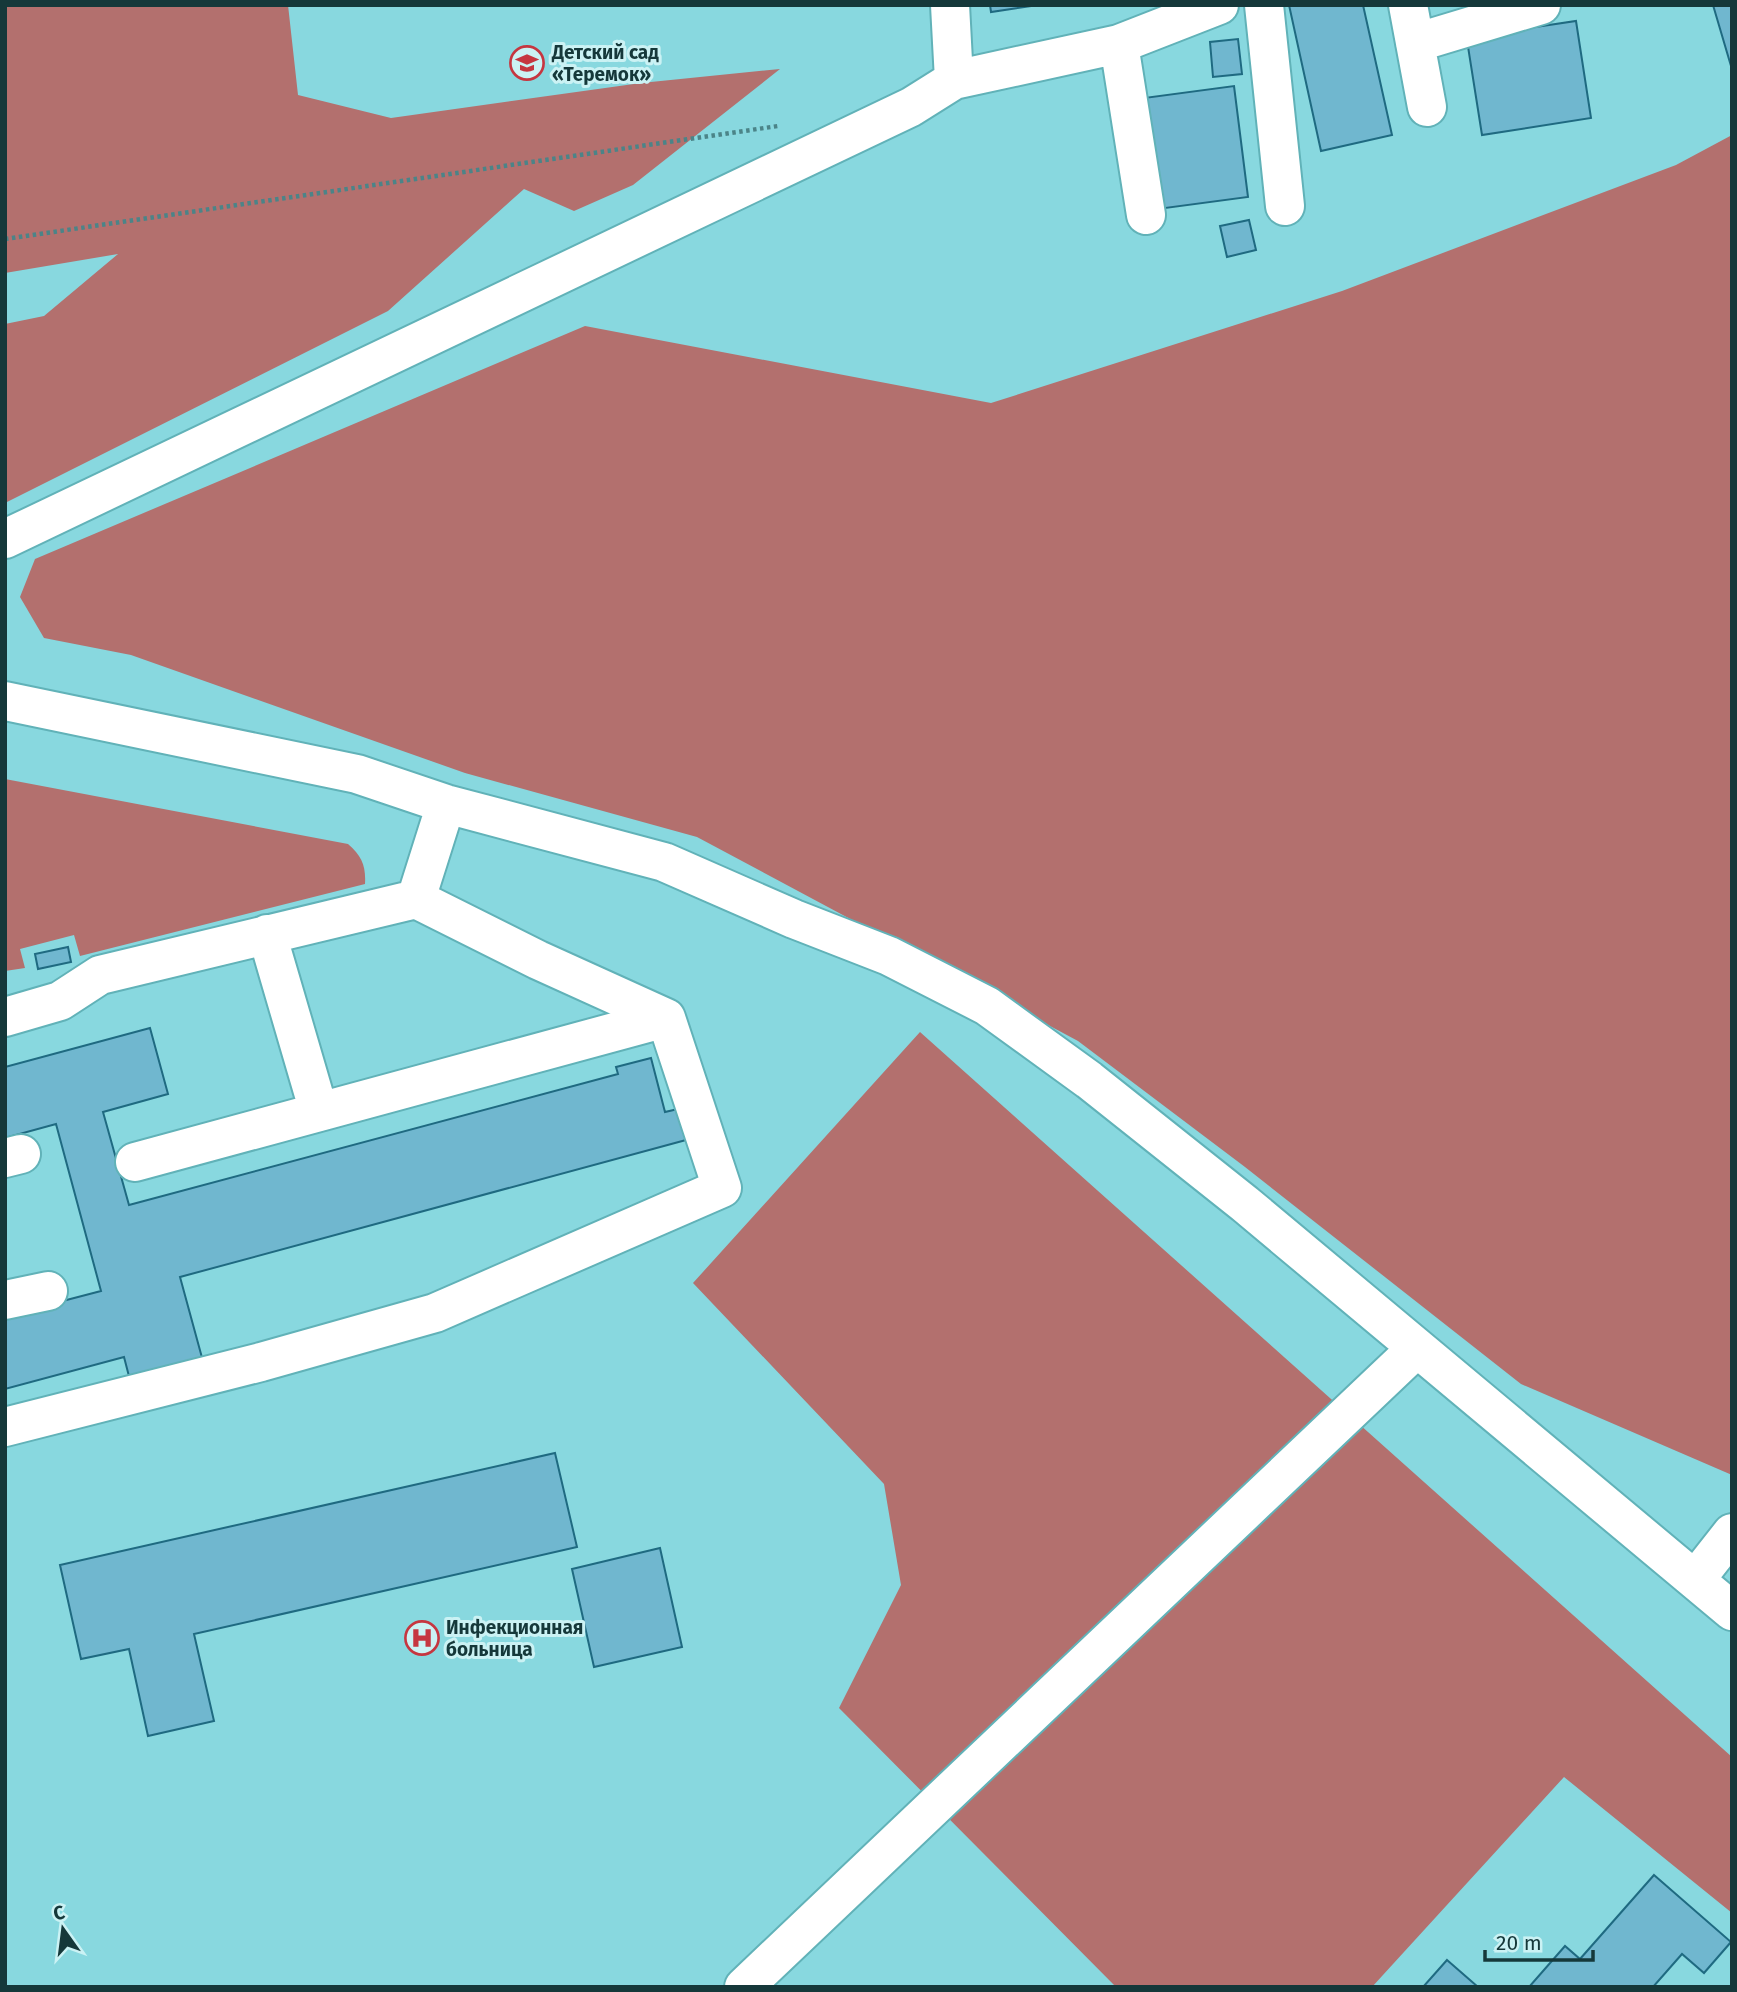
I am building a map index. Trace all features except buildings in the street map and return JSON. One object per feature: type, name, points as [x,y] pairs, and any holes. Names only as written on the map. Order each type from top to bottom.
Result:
[{"type":"street","points":[[950,5],[954,80]]},
{"type":"street","points":[[5,539],[911,107],[954,80],[1119,44],[1219,5]]},
{"type":"street","points":[[1264,5],[1285,206]]},
{"type":"street","points":[[1408,5],[1427,107]]},
{"type":"street","points":[[1415,43],[1541,5]]},
{"type":"street","points":[[1119,44],[1146,215]]},
{"type":"street","points":[[5,701],[357,774],[446,804],[664,862],[794,919],[889,956],[987,1006],[1088,1080],[1245,1204],[1732,1611]]},
{"type":"street","points":[[416,899],[446,804]]},
{"type":"street","points":[[5,1017],[60,1001],[100,975],[416,899],[538,960],[666,1018],[722,1188],[435,1313],[261,1362],[5,1427]]},
{"type":"street","points":[[267,934],[319,1112]]},
{"type":"street","points":[[135,1162],[666,1018]]},
{"type":"street","points":[[5,1300],[48,1291]]},
{"type":"street","points":[[744,1987],[1417,1348]]},
{"type":"street","points":[[1695,1580],[1732,1533]]},
{"type":"path","points":[[5,239],[788,125]]},
{"type":"shaded area","points":[[5,5],[288,5],[298,95],[391,118],[641,83],[780,69],[633,185],[574,211],[524,189],[388,311],[5,503],[5,324],[44,316],[118,254],[5,273]]},
{"type":"shaded area","points":[[1732,135],[1732,1475],[1521,1384],[1245,1167],[1078,1041],[697,837],[465,773],[131,655],[44,638],[20,597],[35,559],[585,326],[991,403],[1342,291],[1676,165]]},
{"type":"shaded area","points":[[5,779],[348,844],[362,862],[365,884],[80,956],[74,935],[20,949],[25,968],[5,971]]},
{"type":"shaded area","points":[[920,1032],[1732,1757],[1732,1913],[1564,1777],[1372,1987],[1116,1987],[839,1708],[901,1585],[884,1484],[693,1283]]},
{"type":"place","name":"Детский сад «Теремок»","points":[[527,63]]},
{"type":"place","name":"Инфекционная больница","points":[[422,1638]]}]
